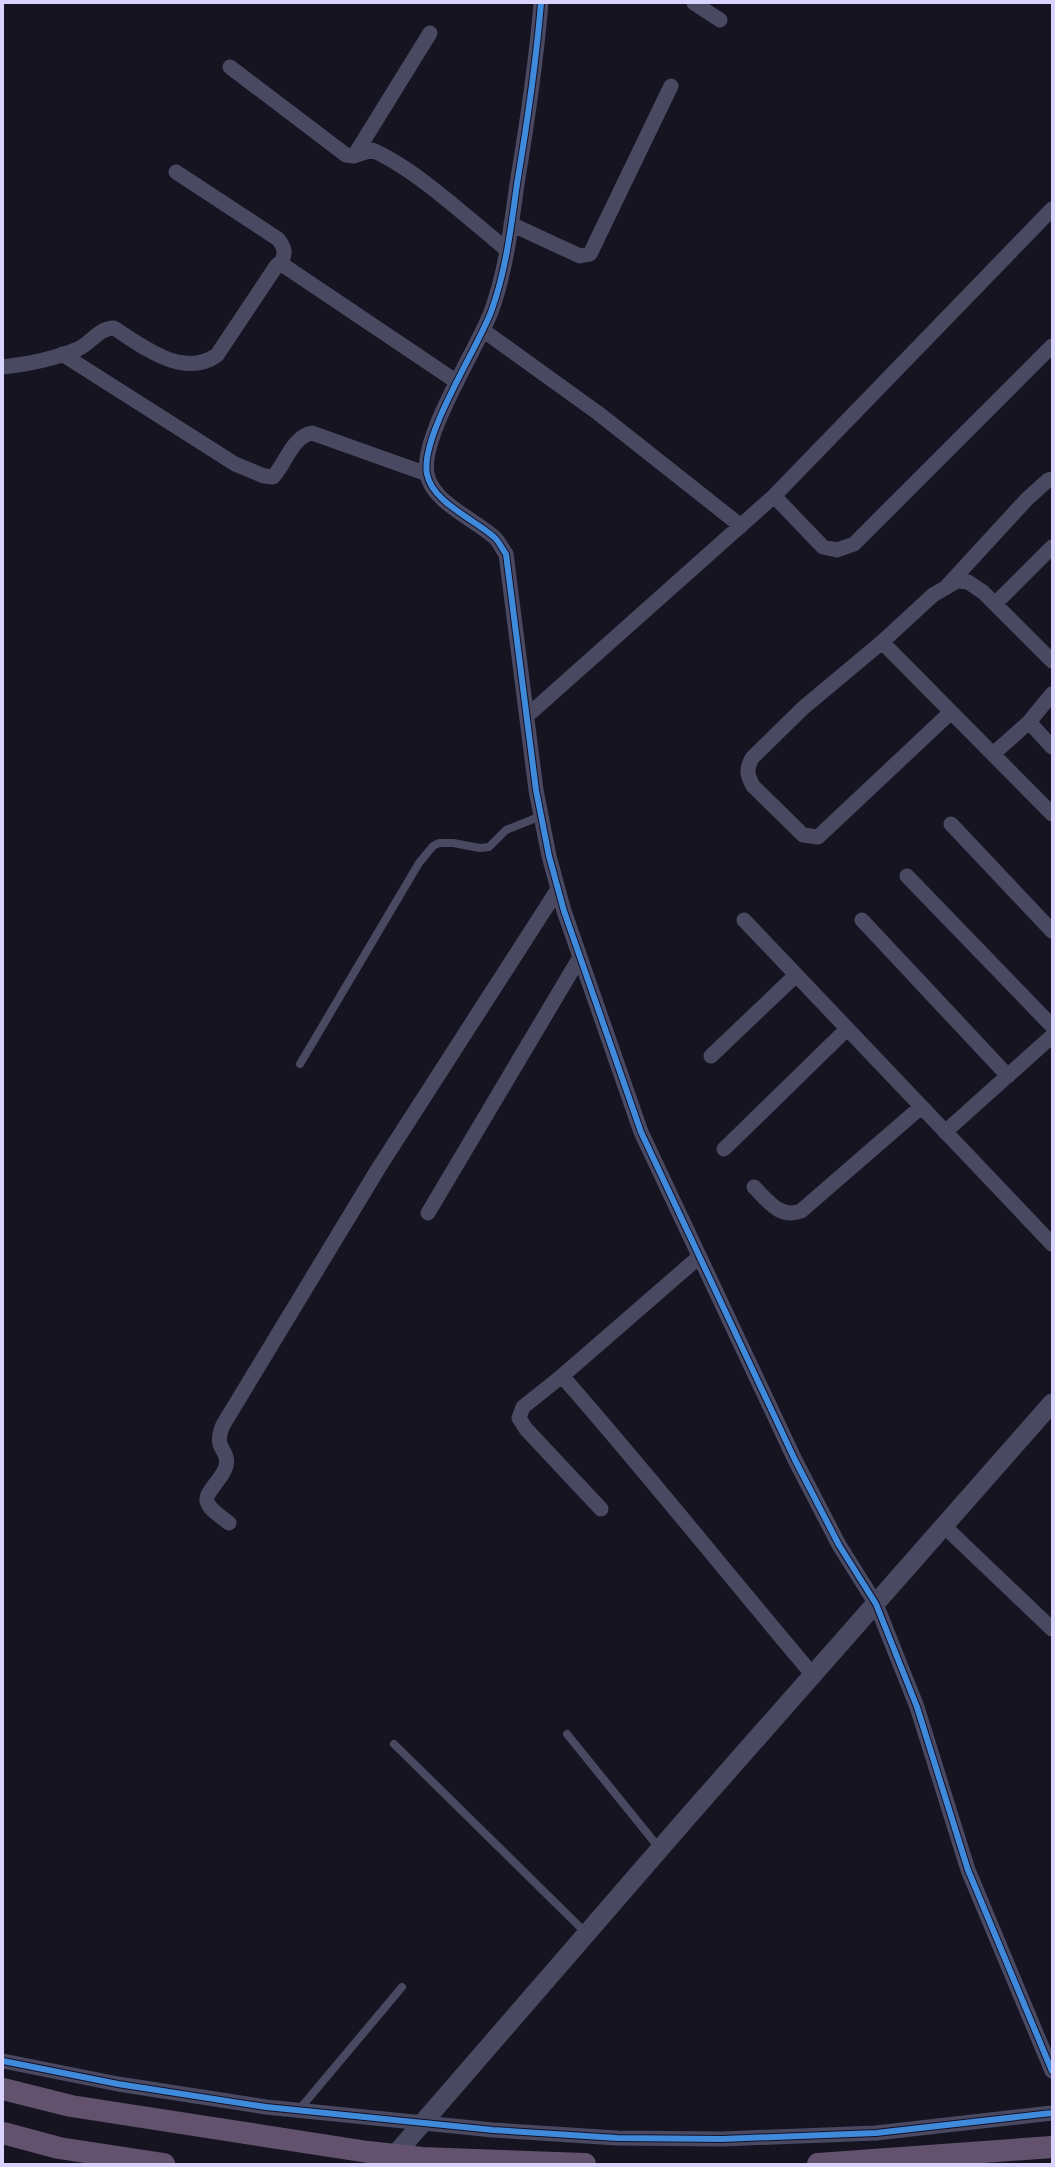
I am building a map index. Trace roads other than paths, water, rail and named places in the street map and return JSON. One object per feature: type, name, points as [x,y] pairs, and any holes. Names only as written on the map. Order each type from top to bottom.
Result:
[{"type":"highway","points":[[3,2089],[71,2106],[368,2152],[422,2158],[585,2164]]},
{"type":"highway","points":[[3,2133],[59,2148],[164,2164]]},
{"type":"highway","points":[[818,2164],[1052,2147]]},
{"type":"street","points":[[541,3],[535,69],[507,250],[496,299],[484,331],[457,382],[430,440],[426,462],[427,474],[431,487],[440,498],[496,538],[506,554],[541,816],[549,856],[580,957],[641,1132],[794,1460],[839,1545],[876,1604],[917,1707],[968,1870],[1052,2071]]},
{"type":"street","points":[[694,3],[720,20]]},
{"type":"street","points":[[354,156],[430,33]]},
{"type":"street","points":[[230,67],[346,155],[354,156],[372,150],[384,155],[427,185],[507,250]]},
{"type":"street","points":[[511,224],[580,256],[590,254],[671,86]]},
{"type":"street","points":[[3,367],[35,363],[79,348],[108,328],[114,328],[164,358],[176,362],[195,364],[207,362],[217,355],[276,264],[281,263],[285,255],[284,248],[278,239],[176,172]]},
{"type":"street","points":[[527,716],[774,496],[1052,209]]},
{"type":"street","points":[[281,263],[457,382]]},
{"type":"street","points":[[484,331],[598,413],[740,526]]},
{"type":"street","points":[[774,496],[823,547],[836,550],[854,544],[1052,346]]},
{"type":"street","points":[[62,354],[235,464],[264,476],[273,477],[280,470],[297,441],[303,434],[312,433],[427,474]]},
{"type":"street","points":[[947,586],[1027,499],[1048,480],[1052,479]]},
{"type":"street","points":[[995,604],[1052,547]]},
{"type":"street","points":[[952,712],[818,837],[803,835],[753,786],[748,777],[747,767],[752,758],[803,708],[882,642],[933,595],[957,581],[968,582],[983,592],[1052,661]]},
{"type":"street","points":[[882,642],[1052,814]]},
{"type":"street","points":[[993,754],[1029,722],[1052,694]]},
{"type":"street","points":[[1029,722],[1052,747]]},
{"type":"street","points":[[951,824],[1052,931]]},
{"type":"street","points":[[906,876],[1052,1026]]},
{"type":"street","points":[[229,1523],[211,1508],[207,1501],[208,1495],[223,1475],[226,1466],[227,1458],[219,1443],[219,1436],[223,1425],[378,1169],[558,889]]},
{"type":"street","points":[[744,920],[1052,1244]]},
{"type":"street","points":[[862,920],[1008,1076]]},
{"type":"street","points":[[428,1213],[580,957]]},
{"type":"street","points":[[711,1056],[796,975]]},
{"type":"street","points":[[724,1149],[847,1029]]},
{"type":"street","points":[[945,1132],[1052,1036]]},
{"type":"street","points":[[754,1187],[783,1213],[793,1214],[801,1211],[921,1107]]},
{"type":"street","points":[[601,1509],[526,1429],[519,1418],[523,1407],[562,1376],[699,1257]]},
{"type":"street","points":[[562,1376],[644,1470],[725,1572],[813,1675]]},
{"type":"street","points":[[387,2164],[660,1849],[1052,1402]]},
{"type":"street","points":[[944,1526],[1052,1629]]},
{"type":"street","points":[[3,2061],[201,2098],[298,2110],[493,2130],[617,2138],[722,2139],[876,2133],[1052,2113]]},
{"type":"lane","points":[[300,1064],[419,863],[433,846],[439,843],[453,843],[480,848],[488,847],[506,830],[541,816]]},
{"type":"lane","points":[[566,1734],[660,1849]]},
{"type":"lane","points":[[394,1744],[587,1934]]},
{"type":"lane","points":[[298,2110],[402,1986]]}]
